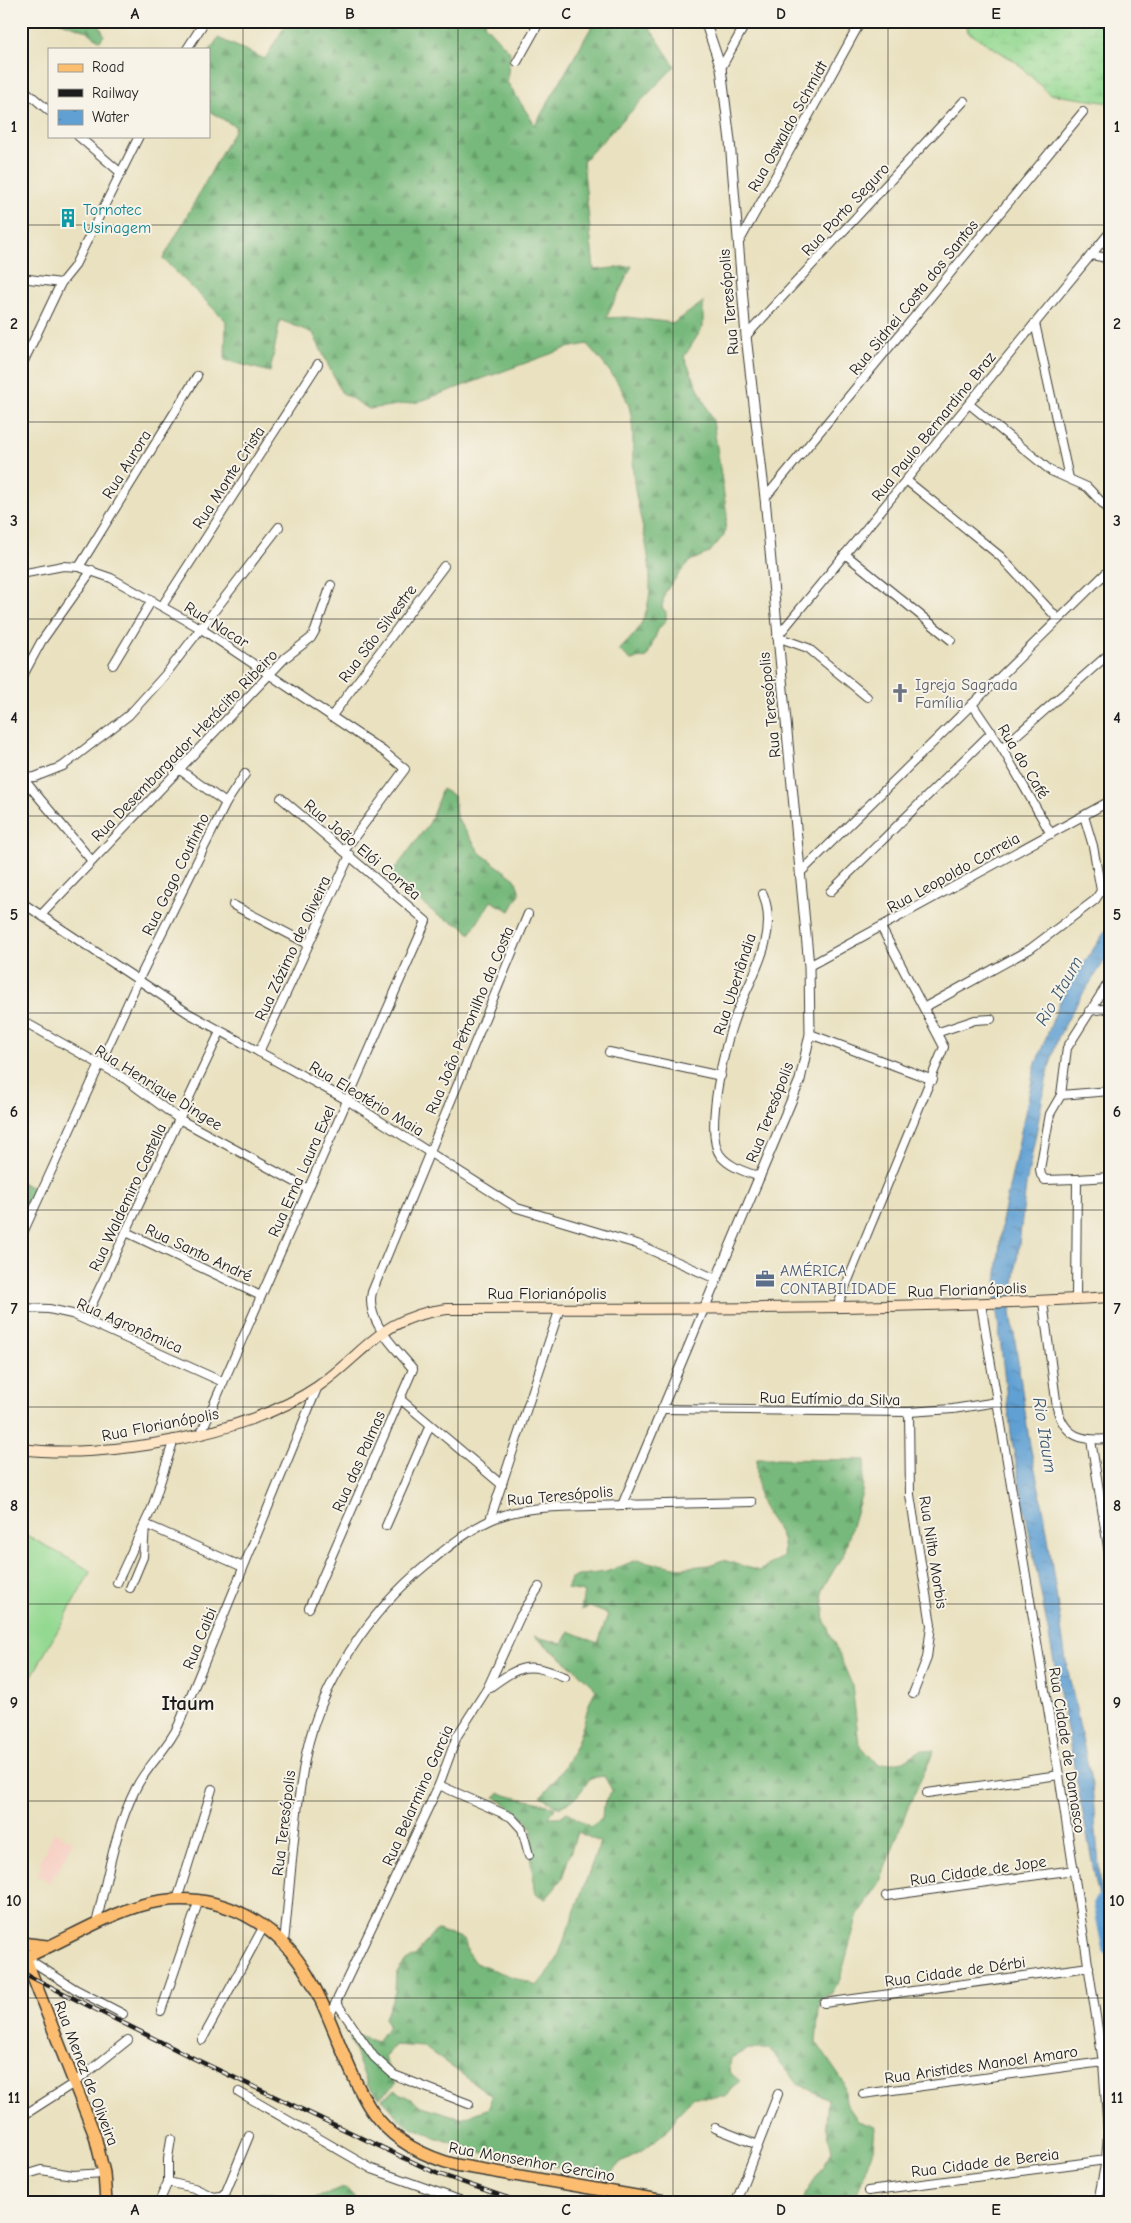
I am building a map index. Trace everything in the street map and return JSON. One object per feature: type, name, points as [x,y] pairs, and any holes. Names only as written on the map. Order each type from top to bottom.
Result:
[{"type":"main road","name":"Rua Florianópolis","points":[[21,1449],[83,1453],[174,1439],[271,1413],[318,1386],[383,1331],[405,1318],[430,1311],[447,1309],[704,1309],[995,1304],[1110,1297]]},
{"type":"main road","name":"Rua Monsenhor Gercino","points":[[23,1956],[146,1904],[176,1900],[199,1900],[224,1906],[264,1926],[284,1942],[306,1970],[357,2084],[377,2119],[403,2143],[423,2154],[450,2164],[671,2202]]},
{"type":"main road","points":[[21,1943],[49,1946]]},
{"type":"main road","name":"Rua Menez de Oliveira","points":[[23,1956],[95,2136],[104,2173],[106,2202]]},
{"type":"street","points":[[187,48],[205,21]]},
{"type":"street","points":[[517,62],[540,21]]},
{"type":"street","name":"Rua Teresópolis","points":[[284,1942],[306,1753],[322,1705],[355,1642],[389,1600],[432,1560],[490,1520],[514,1512],[622,1505],[796,1092],[810,1034],[809,966],[765,498],[746,336],[730,141],[721,68],[705,21]]},
{"type":"street","points":[[721,68],[747,21]]},
{"type":"street","name":"Rua Oswaldo Schmidt","points":[[738,244],[861,21]]},
{"type":"street","points":[[21,87],[48,110]]},
{"type":"street","name":"Rua Porto Seguro","points":[[746,336],[964,101]]},
{"type":"street","name":"Rua Sidnei Costa dos Santos","points":[[765,498],[1083,112]]},
{"type":"street","points":[[80,138],[121,173]]},
{"type":"street","points":[[21,367],[60,283],[74,267],[138,138]]},
{"type":"street","name":"Rua Paulo Bernardino Braz","points":[[777,637],[1110,232]]},
{"type":"street","points":[[1091,255],[1102,256],[1110,262]]},
{"type":"street","points":[[21,278],[60,283]]},
{"type":"street","points":[[1035,323],[1068,478]]},
{"type":"street","name":"Rua Monte Crista","points":[[162,606],[318,364]]},
{"type":"street","name":"Rua Aurora","points":[[79,567],[197,376]]},
{"type":"street","points":[[969,404],[1051,471],[1087,487],[1110,511]]},
{"type":"street","points":[[906,480],[1000,556],[1058,620]]},
{"type":"street","points":[[21,777],[35,777],[64,766],[114,729],[147,697],[279,527]]},
{"type":"street","points":[[845,554],[951,640]]},
{"type":"street","name":"Rua Nacar","points":[[21,574],[52,566],[79,567],[92,570],[152,600],[200,628],[383,751],[405,769]]},
{"type":"street","name":"Rua São Silvestre","points":[[331,717],[444,566]]},
{"type":"street","points":[[800,873],[1110,569]]},
{"type":"street","points":[[21,680],[41,642],[92,570]]},
{"type":"street","name":"Rua Desembargador Heráclito Ribeiro","points":[[41,915],[291,652],[311,638],[315,632],[331,585]]},
{"type":"street","points":[[113,665],[152,600]]},
{"type":"street","points":[[777,637],[808,648],[867,697]]},
{"type":"street","points":[[1002,748],[1110,653]]},
{"type":"street","name":"Rua do Café","points":[[972,704],[1002,748],[1051,834]]},
{"type":"street","points":[[830,892],[992,732]]},
{"type":"street","name":"Rua Zózimo de Oliveira","points":[[259,1052],[347,853],[405,769]]},
{"type":"street","name":"Rua Gago Coutinho","points":[[21,1236],[138,981],[226,803],[180,770]]},
{"type":"street","points":[[226,803],[245,774]]},
{"type":"street","points":[[21,777],[92,861]]},
{"type":"street","name":"Rua João Elói Corrêa","points":[[281,798],[426,921]]},
{"type":"street","name":"Rua Leopoldo Correia","points":[[809,966],[1110,801]]},
{"type":"street","points":[[925,1007],[1030,948],[1095,900],[1101,891],[1097,862],[1084,816]]},
{"type":"street","name":"Rua Uberlândia","points":[[760,1177],[733,1166],[723,1158],[716,1148],[713,1129],[721,1076],[734,1020],[752,981],[763,949],[767,915],[763,894]]},
{"type":"street","name":"Rua Eleotério Maia","points":[[21,902],[138,981],[220,1032],[347,1100],[517,1208],[637,1244],[716,1279]]},
{"type":"street","points":[[233,905],[308,944]]},
{"type":"street","name":"Rua João Petronilho da Costa","points":[[383,1331],[374,1315],[370,1298],[372,1292],[528,914]]},
{"type":"street","name":"Rua Erna Laura Exel","points":[[201,1433],[426,921]]},
{"type":"street","points":[[838,1307],[944,1047],[939,1032],[881,927]]},
{"type":"street","points":[[1110,980],[1067,1048],[1061,1095],[1050,1114],[1041,1175],[1045,1180],[1110,1177]]},
{"type":"street","points":[[1089,1011],[1110,1008]]},
{"type":"street","points":[[939,1032],[969,1021],[991,1019]]},
{"type":"street","name":"Rua Henrique Dingee","points":[[21,1020],[142,1089],[179,1119],[308,1189]]},
{"type":"street","name":"Rua Waldemiro Castella","points":[[85,1319],[220,1032]]},
{"type":"street","points":[[810,1034],[932,1080]]},
{"type":"street","points":[[609,1052],[721,1076]]},
{"type":"street","points":[[1061,1095],[1110,1091]]},
{"type":"street","points":[[1076,1299],[1077,1179]]},
{"type":"street","name":"Rua Santo André","points":[[126,1232],[261,1296]]},
{"type":"street","points":[[1042,1302],[1060,1417],[1072,1434],[1091,1440],[1110,1439]]},
{"type":"street","name":"Rua Cidade de Damasco","points":[[980,1304],[1059,1775],[1103,2062],[1108,2115],[1106,2160],[1098,2202]]},
{"type":"street","name":"Rua Agronômica","points":[[21,1308],[59,1311],[85,1319],[223,1382]]},
{"type":"street","points":[[490,1520],[560,1308]]},
{"type":"street","name":"Rua das Palmas","points":[[309,1608],[412,1369],[383,1331]]},
{"type":"street","name":"Rua Caibi","points":[[95,1925],[128,1806],[143,1775],[170,1743],[318,1386]]},
{"type":"street","points":[[400,1399],[502,1485]]},
{"type":"street","name":"Rua Eutímio da Silva","points":[[662,1410],[910,1412],[953,1410],[997,1402]]},
{"type":"street","name":"Rua Nilto Morbis","points":[[910,1412],[910,1495],[932,1625],[927,1658],[912,1694]]},
{"type":"street","points":[[386,1526],[430,1425]]},
{"type":"street","points":[[117,1583],[159,1491],[174,1439]]},
{"type":"street","points":[[1091,1440],[1110,1560]]},
{"type":"street","points":[[622,1505],[752,1502]]},
{"type":"street","points":[[145,1524],[243,1567]]},
{"type":"street","points":[[130,1588],[144,1557],[145,1524]]},
{"type":"street","name":"Rua Belarmino Garcia","points":[[328,2019],[439,1785],[457,1736],[487,1689],[520,1617],[539,1587]]},
{"type":"street","points":[[487,1689],[505,1676],[529,1667],[538,1666],[565,1677]]},
{"type":"street","points":[[927,1793],[1059,1775]]},
{"type":"street","points":[[439,1785],[511,1817],[522,1829],[529,1855]]},
{"type":"street","points":[[176,1900],[212,1789]]},
{"type":"street","name":"Rua Cidade de Jope","points":[[886,1896],[1074,1870]]},
{"type":"street","points":[[161,2011],[199,1900]]},
{"type":"street","points":[[202,2040],[264,1926]]},
{"type":"street","points":[[23,1956],[75,1989],[123,2014]]},
{"type":"street","name":"Rua Cidade de Dérbi","points":[[824,2003],[1089,1967]]},
{"type":"street","points":[[336,2002],[374,2057],[394,2076],[469,2104]]},
{"type":"street","points":[[21,2117],[74,2083],[128,2040]]},
{"type":"street","name":"Rua Aristides Manoel Amaro","points":[[863,2094],[1103,2062]]},
{"type":"street","points":[[239,2092],[372,2169],[465,2202]]},
{"type":"street","points":[[736,2202],[778,2094]]},
{"type":"street","points":[[715,2128],[758,2145]]},
{"type":"street","points":[[168,2182],[194,2188],[214,2197],[221,2196],[226,2192],[249,2136]]},
{"type":"street","points":[[159,2202],[168,2182],[168,2158],[171,2139]]},
{"type":"street","name":"Rua Cidade de Bereia","points":[[868,2191],[1106,2160]]},
{"type":"street","points":[[21,2176],[41,2170],[73,2175],[104,2173]]},
{"type":"shaded area","points":[[54,1832],[73,1841],[57,1873],[55,1871],[50,1882],[37,1875],[42,1865],[39,1864]]},
{"type":"green space","points":[[58,21],[97,21],[104,35],[100,41],[87,31]]},
{"type":"green space","points":[[288,21],[335,21],[360,30],[378,21],[486,21],[484,24],[510,52],[507,82],[535,125],[595,21],[645,21],[675,66],[583,161],[594,270],[632,266],[606,318],[627,317],[674,323],[703,302],[703,327],[684,357],[713,421],[727,515],[724,535],[709,553],[690,561],[665,592],[662,607],[666,612],[666,620],[658,630],[647,657],[631,660],[619,650],[634,635],[641,624],[647,608],[650,590],[648,553],[634,482],[631,415],[626,397],[587,344],[567,348],[418,402],[369,409],[341,392],[313,333],[280,320],[270,372],[225,360],[226,321],[163,259],[236,127],[210,112],[210,50],[218,38],[265,59]]},
{"type":"green space","points":[[966,21],[1094,21],[1110,36],[1110,103],[1049,94],[1016,62],[968,32]]},
{"type":"green space","points":[[442,789],[454,796],[456,816],[480,853],[515,879],[520,893],[510,911],[491,901],[470,934],[464,927],[437,915],[390,876],[430,822]]},
{"type":"green space","points":[[21,1182],[34,1189],[21,1215]]},
{"type":"green space","points":[[757,1459],[865,1460],[862,1492],[844,1553],[822,1590],[825,1622],[852,1685],[859,1744],[878,1765],[904,1761],[921,1750],[934,1751],[909,1805],[879,1884],[858,1914],[840,1979],[832,1993],[820,1999],[816,2042],[844,2083],[846,2103],[858,2121],[875,2127],[873,2149],[854,2202],[801,2202],[832,2151],[826,2124],[828,2099],[798,2084],[769,2049],[748,2049],[731,2058],[729,2072],[740,2081],[731,2088],[726,2097],[694,2097],[677,2115],[670,2128],[642,2151],[621,2162],[608,2176],[490,2155],[432,2136],[403,2123],[382,2099],[395,2090],[422,2106],[461,2118],[490,2108],[491,2095],[424,2047],[394,2045],[384,2058],[396,2084],[380,2097],[368,2086],[350,2039],[354,2035],[377,2042],[388,2026],[385,2018],[395,1992],[396,1974],[406,1961],[416,1955],[432,1934],[438,1930],[464,1939],[468,1953],[475,1963],[537,1986],[556,1962],[600,1842],[577,1832],[562,1878],[546,1899],[536,1894],[531,1862],[533,1829],[520,1814],[495,1797],[500,1793],[548,1805],[555,1808],[549,1818],[559,1818],[567,1812],[590,1827],[602,1819],[603,1807],[612,1790],[604,1776],[590,1778],[573,1799],[558,1807],[541,1796],[561,1772],[571,1755],[583,1726],[589,1703],[596,1690],[576,1670],[534,1636],[562,1644],[569,1631],[598,1643],[608,1614],[590,1607],[581,1610],[584,1592],[567,1589],[571,1579],[581,1575],[606,1572],[637,1560],[680,1568],[709,1565],[723,1560],[759,1571],[783,1557],[782,1540],[760,1499]]},
{"type":"green space","points":[[21,1532],[91,1571],[28,1683],[21,1679]]},
{"type":"green space","points":[[339,2189],[348,2189],[359,2202],[243,2202],[250,2196],[262,2192],[298,2200],[316,2197]]},
{"type":"water","points":[[1094,21],[1110,21],[1110,36]]},
{"type":"water","points":[[1110,924],[1110,953],[1076,1004],[1058,1038],[1048,1071],[1026,1185],[1011,1312],[1029,1440],[1045,1518],[1066,1661],[1092,1785],[1104,1924],[1012,1442],[995,1295],[1002,1221],[1035,1066],[1062,996]]},
{"type":"waterway","name":"Rio Itaum","points":[[1101,1903],[1110,1948]]},
{"type":"railway","points":[[21,1972],[193,2058],[436,2173],[519,2202]]},
{"type":"place","name":"Tornotec Usinagem","points":[[68,218]]},
{"type":"place","name":"Igreja Sagrada Família","points":[[900,693]]},
{"type":"place","name":"AMÉRICA CONTABILIDADE","points":[[765,1279]]},
{"type":"district","name":"Itaum","points":[[188,1703]]}]
